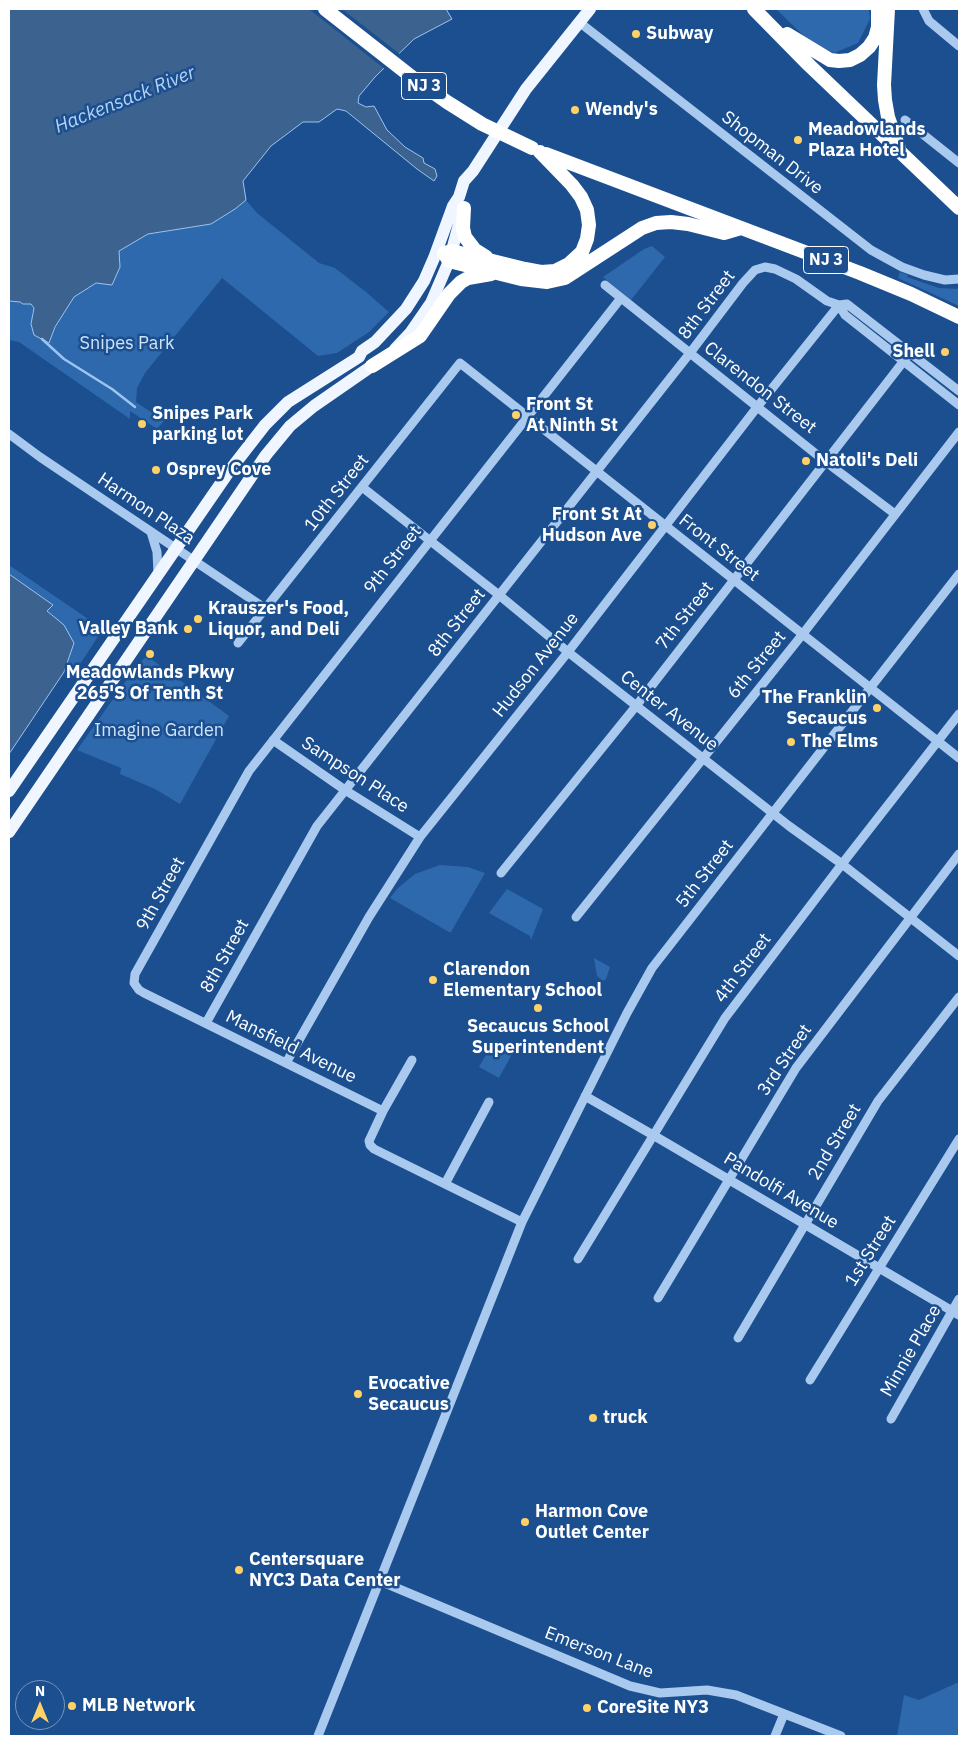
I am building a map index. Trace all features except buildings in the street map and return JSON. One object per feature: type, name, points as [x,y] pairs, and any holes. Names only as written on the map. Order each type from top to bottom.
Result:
[{"type":"highway","name":"NJ 3","points":[[325,9],[413,78],[482,124],[536,150],[873,278],[959,317]]},
{"type":"highway","points":[[754,9],[959,208]]},
{"type":"highway","points":[[768,22],[830,60],[850,60],[860,55],[875,38],[878,27],[878,9]]},
{"type":"highway","points":[[888,9],[885,100],[888,117],[901,152]]},
{"type":"highway","points":[[372,366],[420,336],[449,294],[461,282],[498,268],[555,271],[569,264],[582,252],[589,225],[587,210],[581,197],[561,172],[536,150]]},
{"type":"highway","points":[[461,203],[463,228],[469,243],[498,268]]},
{"type":"highway","points":[[448,255],[498,268],[534,282],[547,282],[565,278],[642,228],[656,223],[688,224],[724,233],[741,228]]},
{"type":"main road","points":[[9,832],[266,455],[290,426],[314,406],[394,350],[411,332],[431,303],[448,255],[461,203],[472,182],[473,171],[526,88],[590,9]]},
{"type":"main road","points":[[359,357],[362,351],[375,342],[406,309],[424,281],[453,206],[461,203]]},
{"type":"main road","points":[[9,790],[238,458],[265,425],[288,402],[359,357],[366,356],[392,336],[412,314],[448,255]]},
{"type":"street","points":[[922,9],[928,21],[959,46]]},
{"type":"street","name":"Shopman Drive","points":[[579,22],[871,250],[902,267],[924,275],[945,280],[959,279]]},
{"type":"street","points":[[905,120],[959,163]]},
{"type":"street","name":"8th Street","points":[[206,1023],[317,826],[690,353],[750,274],[755,270],[765,267],[775,269],[810,288],[826,301],[839,305]]},
{"type":"street","name":"Clarendon Street","points":[[605,285],[826,462],[895,514]]},
{"type":"street","name":"9th Street","points":[[134,983],[135,974],[244,779],[621,298]]},
{"type":"street","points":[[959,391],[848,304],[839,305],[845,315],[959,405]]},
{"type":"street","name":"Hudson Avenue","points":[[286,1063],[369,917],[420,837],[568,652],[758,406],[839,305]]},
{"type":"street","name":"7th Street","points":[[501,873],[636,706],[910,353]]},
{"type":"street","name":"Front Street","points":[[460,363],[959,758]]},
{"type":"street","name":"10th Street","points":[[238,643],[460,363]]},
{"type":"street","points":[[938,389],[946,380]]},
{"type":"street","name":"6th Street","points":[[576,917],[802,635],[959,432]]},
{"type":"street","name":"Harmon Plaza","points":[[9,434],[40,458],[266,609]]},
{"type":"street","name":"Center Avenue","points":[[362,487],[636,706],[959,956]]},
{"type":"street","points":[[151,531],[157,552],[158,573]]},
{"type":"street","name":"5th Street","points":[[318,1736],[522,1222],[654,964],[959,574]]},
{"type":"street","name":"4th Street","points":[[578,1259],[725,1018],[959,714]]},
{"type":"street","name":"Sampson Place","points":[[273,740],[345,790],[420,837]]},
{"type":"street","name":"3rd Street","points":[[658,1298],[796,1068],[959,854]]},
{"type":"street","name":"Mansfield Avenue","points":[[134,983],[144,993],[382,1111]]},
{"type":"street","name":"2nd Street","points":[[738,1338],[878,1101],[959,997]]},
{"type":"street","points":[[412,1060],[382,1111],[369,1141],[370,1145],[374,1149],[522,1222]]},
{"type":"street","name":"Pandolfi Avenue","points":[[585,1096],[956,1313]]},
{"type":"street","points":[[445,1184],[489,1102]]},
{"type":"street","name":"1st Street","points":[[810,1380],[959,1139]]},
{"type":"street","name":"Minnie Place","points":[[891,1419],[956,1313],[959,1299]]},
{"type":"street","name":"Emerson Lane","points":[[380,1581],[630,1686],[660,1693],[707,1690],[736,1695],[841,1736]]},
{"type":"street","points":[[775,1736],[784,1714]]},
{"type":"green space","points":[[776,9],[869,9],[870,19],[858,43],[834,53],[810,42]]},
{"type":"green space","name":"Snipes Park","points":[[246,200],[257,213],[319,263],[335,268],[389,312],[369,332],[337,353],[318,356],[222,278],[145,373],[137,388],[136,402],[164,421],[157,429],[130,411],[130,419],[19,342],[9,340],[9,301],[31,304],[34,308],[32,314],[49,343],[55,327],[74,297],[96,283],[103,284],[120,267],[119,251],[148,234],[211,224]]},
{"type":"green space","points":[[652,246],[665,257],[631,300],[603,277],[644,249]]},
{"type":"green space","points":[[900,272],[908,275],[907,277],[939,288],[959,289],[959,306],[898,278]]},
{"type":"green space","points":[[9,565],[103,629],[69,681],[64,672],[74,643],[47,610],[53,605],[9,574]]},
{"type":"green space","name":"Imagine Garden","points":[[147,656],[229,716],[180,804],[155,789],[120,774],[121,768],[77,750],[138,664]]},
{"type":"green space","points":[[440,865],[468,867],[485,873],[451,932],[390,898],[398,888],[415,874]]},
{"type":"green space","points":[[507,889],[543,909],[531,940],[530,936],[489,913]]},
{"type":"green space","points":[[594,958],[610,967],[606,979],[603,981],[597,976]]},
{"type":"green space","points":[[493,1042],[512,1054],[499,1078],[479,1067]]},
{"type":"green space","points":[[959,1682],[959,1736],[897,1736],[904,1695],[919,1700]]},
{"type":"water","name":"Hackensack River","points":[[9,9],[446,9],[452,19],[414,39],[375,77],[359,96],[358,103],[366,107],[374,106],[387,130],[405,147],[423,158],[424,163],[435,169],[437,176],[434,181],[417,169],[346,111],[337,109],[319,122],[303,122],[271,146],[243,181],[246,200],[235,209],[211,224],[148,234],[119,251],[120,267],[112,285],[96,283],[74,297],[55,327],[49,343],[34,335],[31,324],[34,308],[31,304],[9,301]]},
{"type":"water","points":[[9,574],[53,605],[47,611],[64,625],[74,643],[64,672],[9,754]]},
{"type":"pier","points":[[309,9],[342,9],[401,55],[386,70]]},
{"type":"waterway","points":[[42,339],[64,359],[112,389],[135,407]]},
{"type":"place","name":"Subway","points":[[636,34]]},
{"type":"place","name":"Wendy's","points":[[575,110]]},
{"type":"place","name":"Meadowlands Plaza Hotel","points":[[798,140]]},
{"type":"place","name":"Shell","points":[[945,352]]},
{"type":"place","name":"Front St At Ninth St","points":[[516,415]]},
{"type":"place","name":"Snipes Park parking lot","points":[[142,424]]},
{"type":"place","name":"Natoli's Deli","points":[[806,461]]},
{"type":"place","name":"Osprey Cove","points":[[156,470]]},
{"type":"place","name":"Front St At Hudson Ave","points":[[652,525]]},
{"type":"place","name":"Krauszer's Food, Liquor, and Deli","points":[[198,619]]},
{"type":"place","name":"Valley Bank","points":[[188,629]]},
{"type":"place","name":"Meadowlands Pkwy 265'S Of Tenth St","points":[[150,654]]},
{"type":"place","name":"The Franklin Secaucus","points":[[877,708]]},
{"type":"place","name":"The Elms","points":[[791,742]]},
{"type":"place","name":"Clarendon Elementary School","points":[[433,980]]},
{"type":"place","name":"Secaucus School Superintendent","points":[[538,1008]]},
{"type":"place","name":"Evocative Secaucus","points":[[358,1394]]},
{"type":"place","name":"truck","points":[[593,1418]]},
{"type":"place","name":"Harmon Cove Outlet Center","points":[[525,1522]]},
{"type":"place","name":"Centersquare NYC3 Data Center","points":[[239,1570]]},
{"type":"place","name":"MLB Network","points":[[72,1706]]},
{"type":"place","name":"CoreSite NY3","points":[[587,1708]]}]
